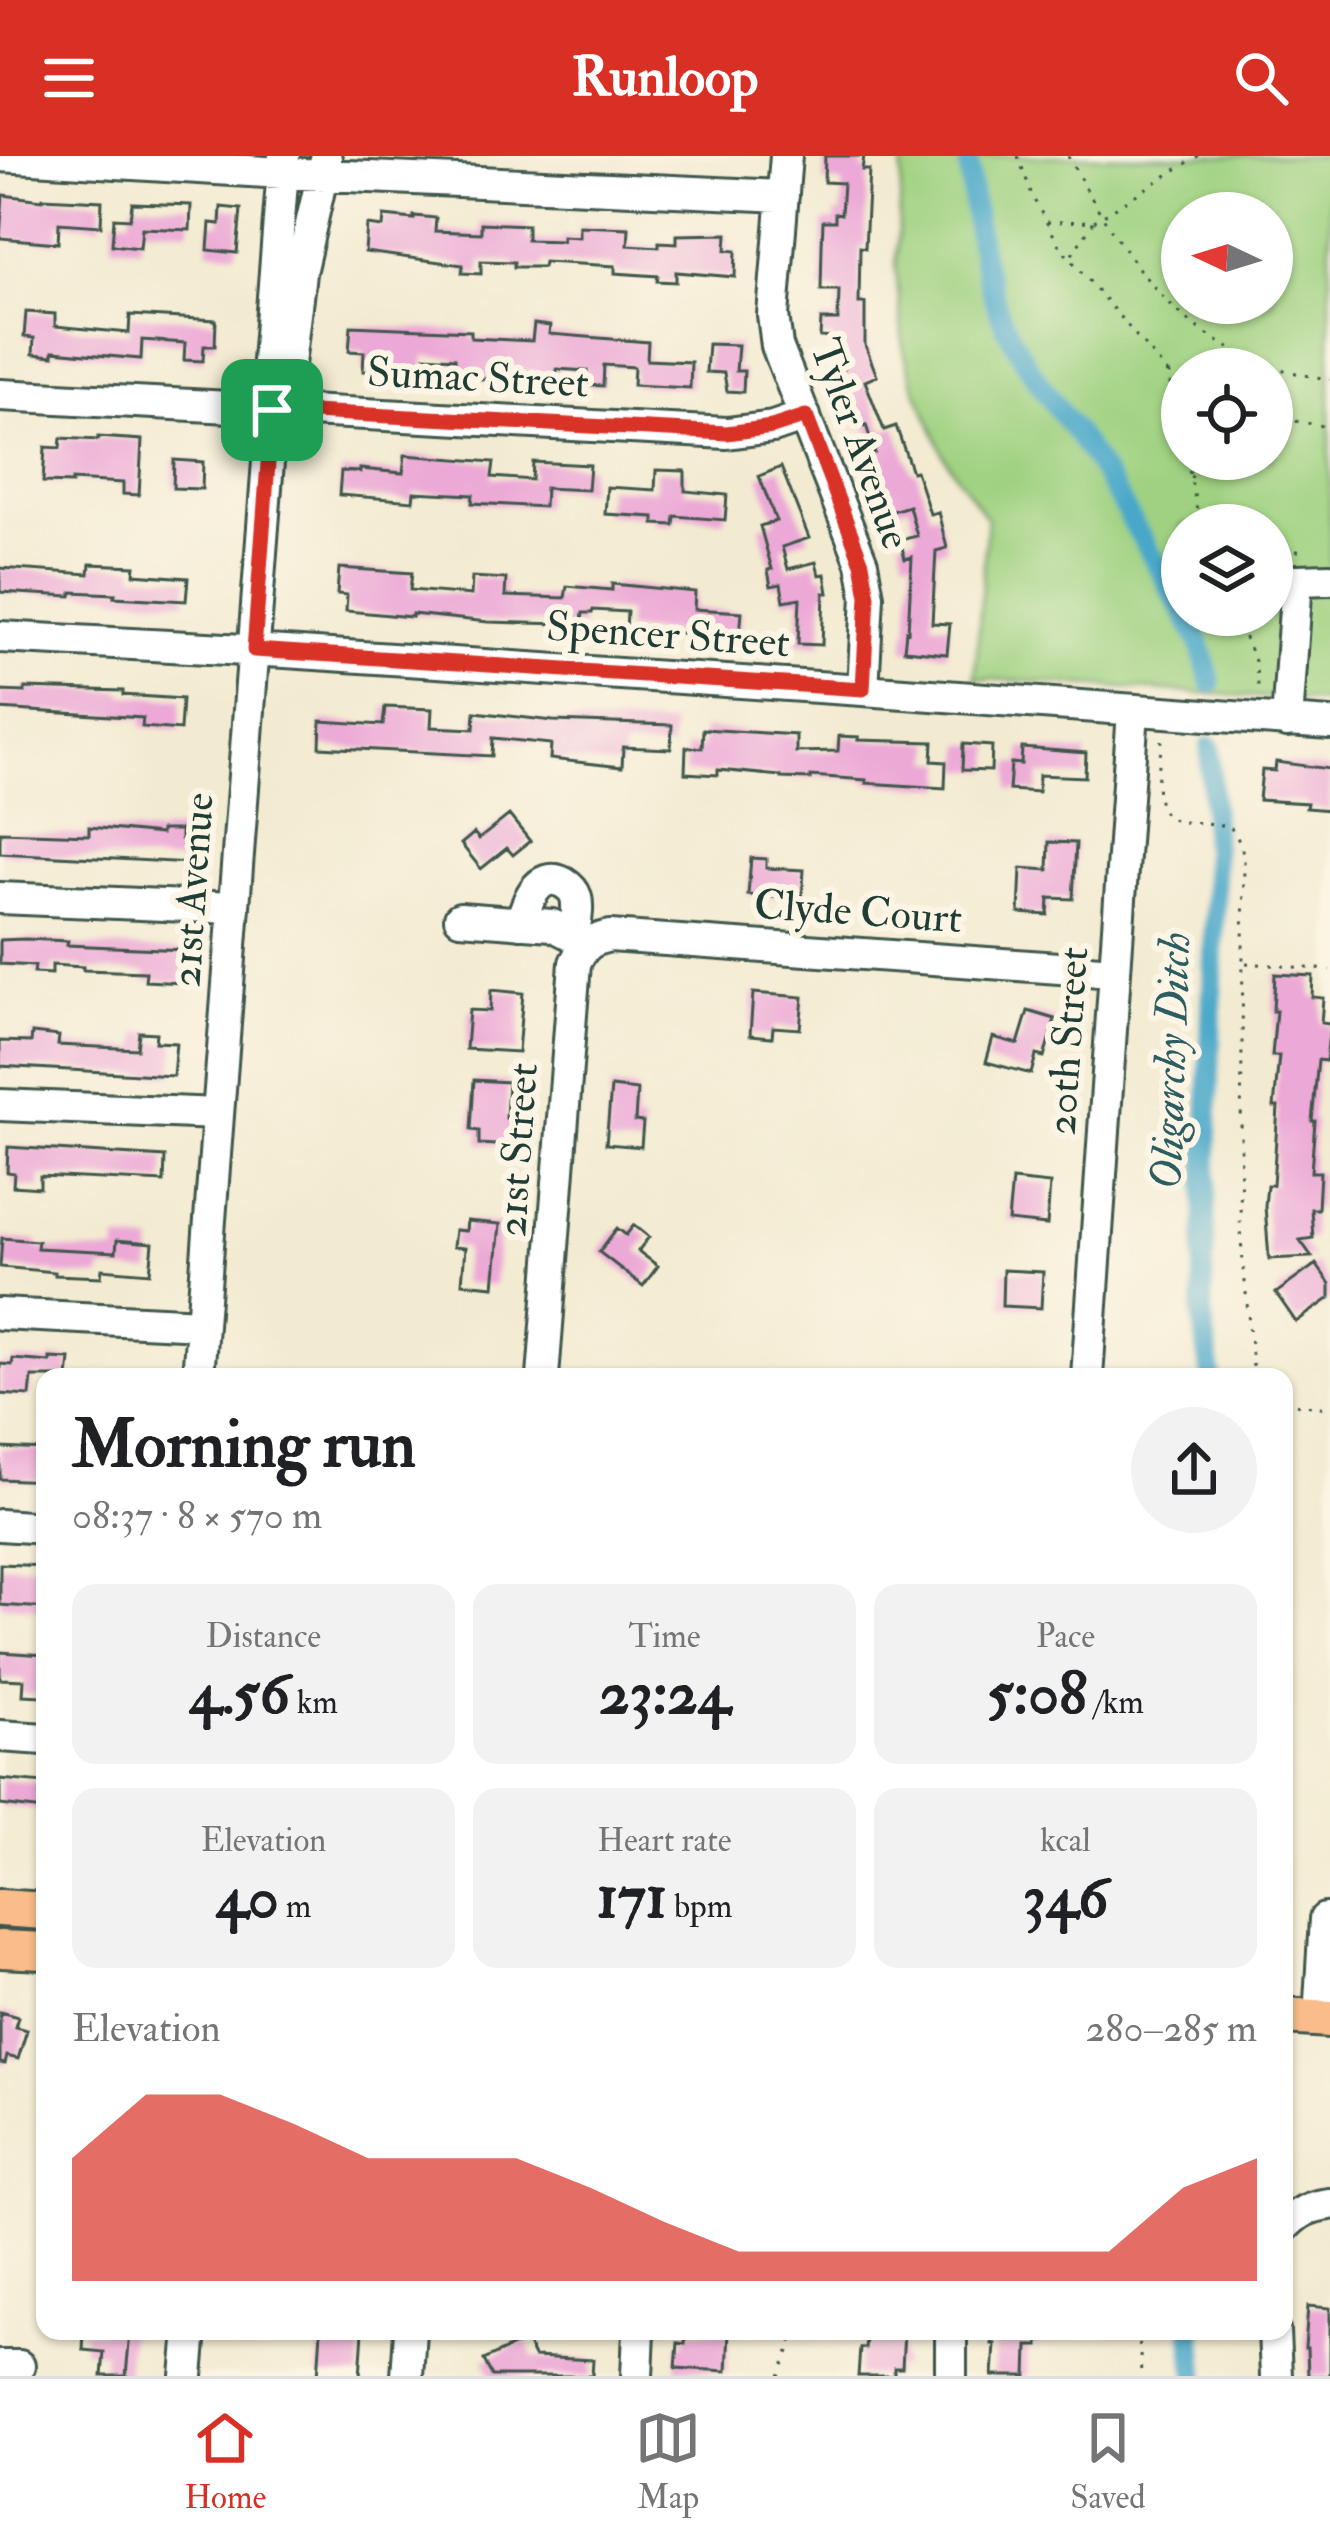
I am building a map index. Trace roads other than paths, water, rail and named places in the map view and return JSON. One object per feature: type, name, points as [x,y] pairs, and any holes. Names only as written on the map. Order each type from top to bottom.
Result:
[{"type":"main road","points":[[0,1908],[36,1910]]},
{"type":"main road","points":[[0,1949],[36,1951]]},
{"type":"street","points":[[0,156],[520,170],[783,196]]},
{"type":"street","name":"Tyler Avenue","points":[[786,156],[773,315],[777,346],[862,563],[868,596],[863,689]]},
{"type":"street","name":"21st Avenue","points":[[272,410],[287,381],[300,273],[298,224],[290,192],[306,165]]},
{"type":"street","name":"21st Avenue","points":[[199,1368],[272,410],[266,387],[306,165]]},
{"type":"street","name":"Sumac Street","points":[[0,395],[727,433],[772,427],[806,416]]},
{"type":"street","points":[[1287,722],[1297,580],[1330,580]]},
{"type":"street","name":"Spencer Street","points":[[0,638],[863,689],[1330,724]]},
{"type":"street","name":"20th Street","points":[[1088,1368],[1114,972],[1178,714]]},
{"type":"street","points":[[521,923],[526,901],[538,885],[554,880],[568,885],[576,895],[586,939]]},
{"type":"street","points":[[0,898],[234,908]]},
{"type":"street","name":"Clyde Court","points":[[460,918],[552,925],[586,939],[610,936],[1114,972]]},
{"type":"street","name":"21st Street","points":[[544,1368],[575,962],[586,939]]},
{"type":"street","points":[[0,1105],[218,1114]]},
{"type":"street","points":[[0,1314],[202,1324]]},
{"type":"street","points":[[0,1525],[36,1527]]},
{"type":"street","points":[[0,1736],[36,1738]]},
{"type":"street","points":[[1311,2017],[1325,1918],[1330,1919]]},
{"type":"street","points":[[1293,2217],[1313,2206],[1330,2204]]},
{"type":"street","points":[[187,2376],[190,2340]]},
{"type":"street","points":[[407,2376],[409,2340]]},
{"type":"street","points":[[637,2376],[639,2340]]},
{"type":"street","points":[[950,2376],[951,2340]]},
{"type":"street","points":[[1274,2340],[1276,2376]]},
{"type":"waterway","name":"Oligarchy Ditch","points":[[968,156],[981,254],[998,310],[1031,371],[1109,483],[1161,573]]},
{"type":"waterway","name":"Oligarchy Ditch","points":[[1196,636],[1211,683]]},
{"type":"waterway","name":"Oligarchy Ditch","points":[[1210,747],[1215,899],[1202,1315],[1210,1368]]},
{"type":"waterway","name":"Oligarchy Ditch","points":[[1193,2340],[1196,2376]]}]
